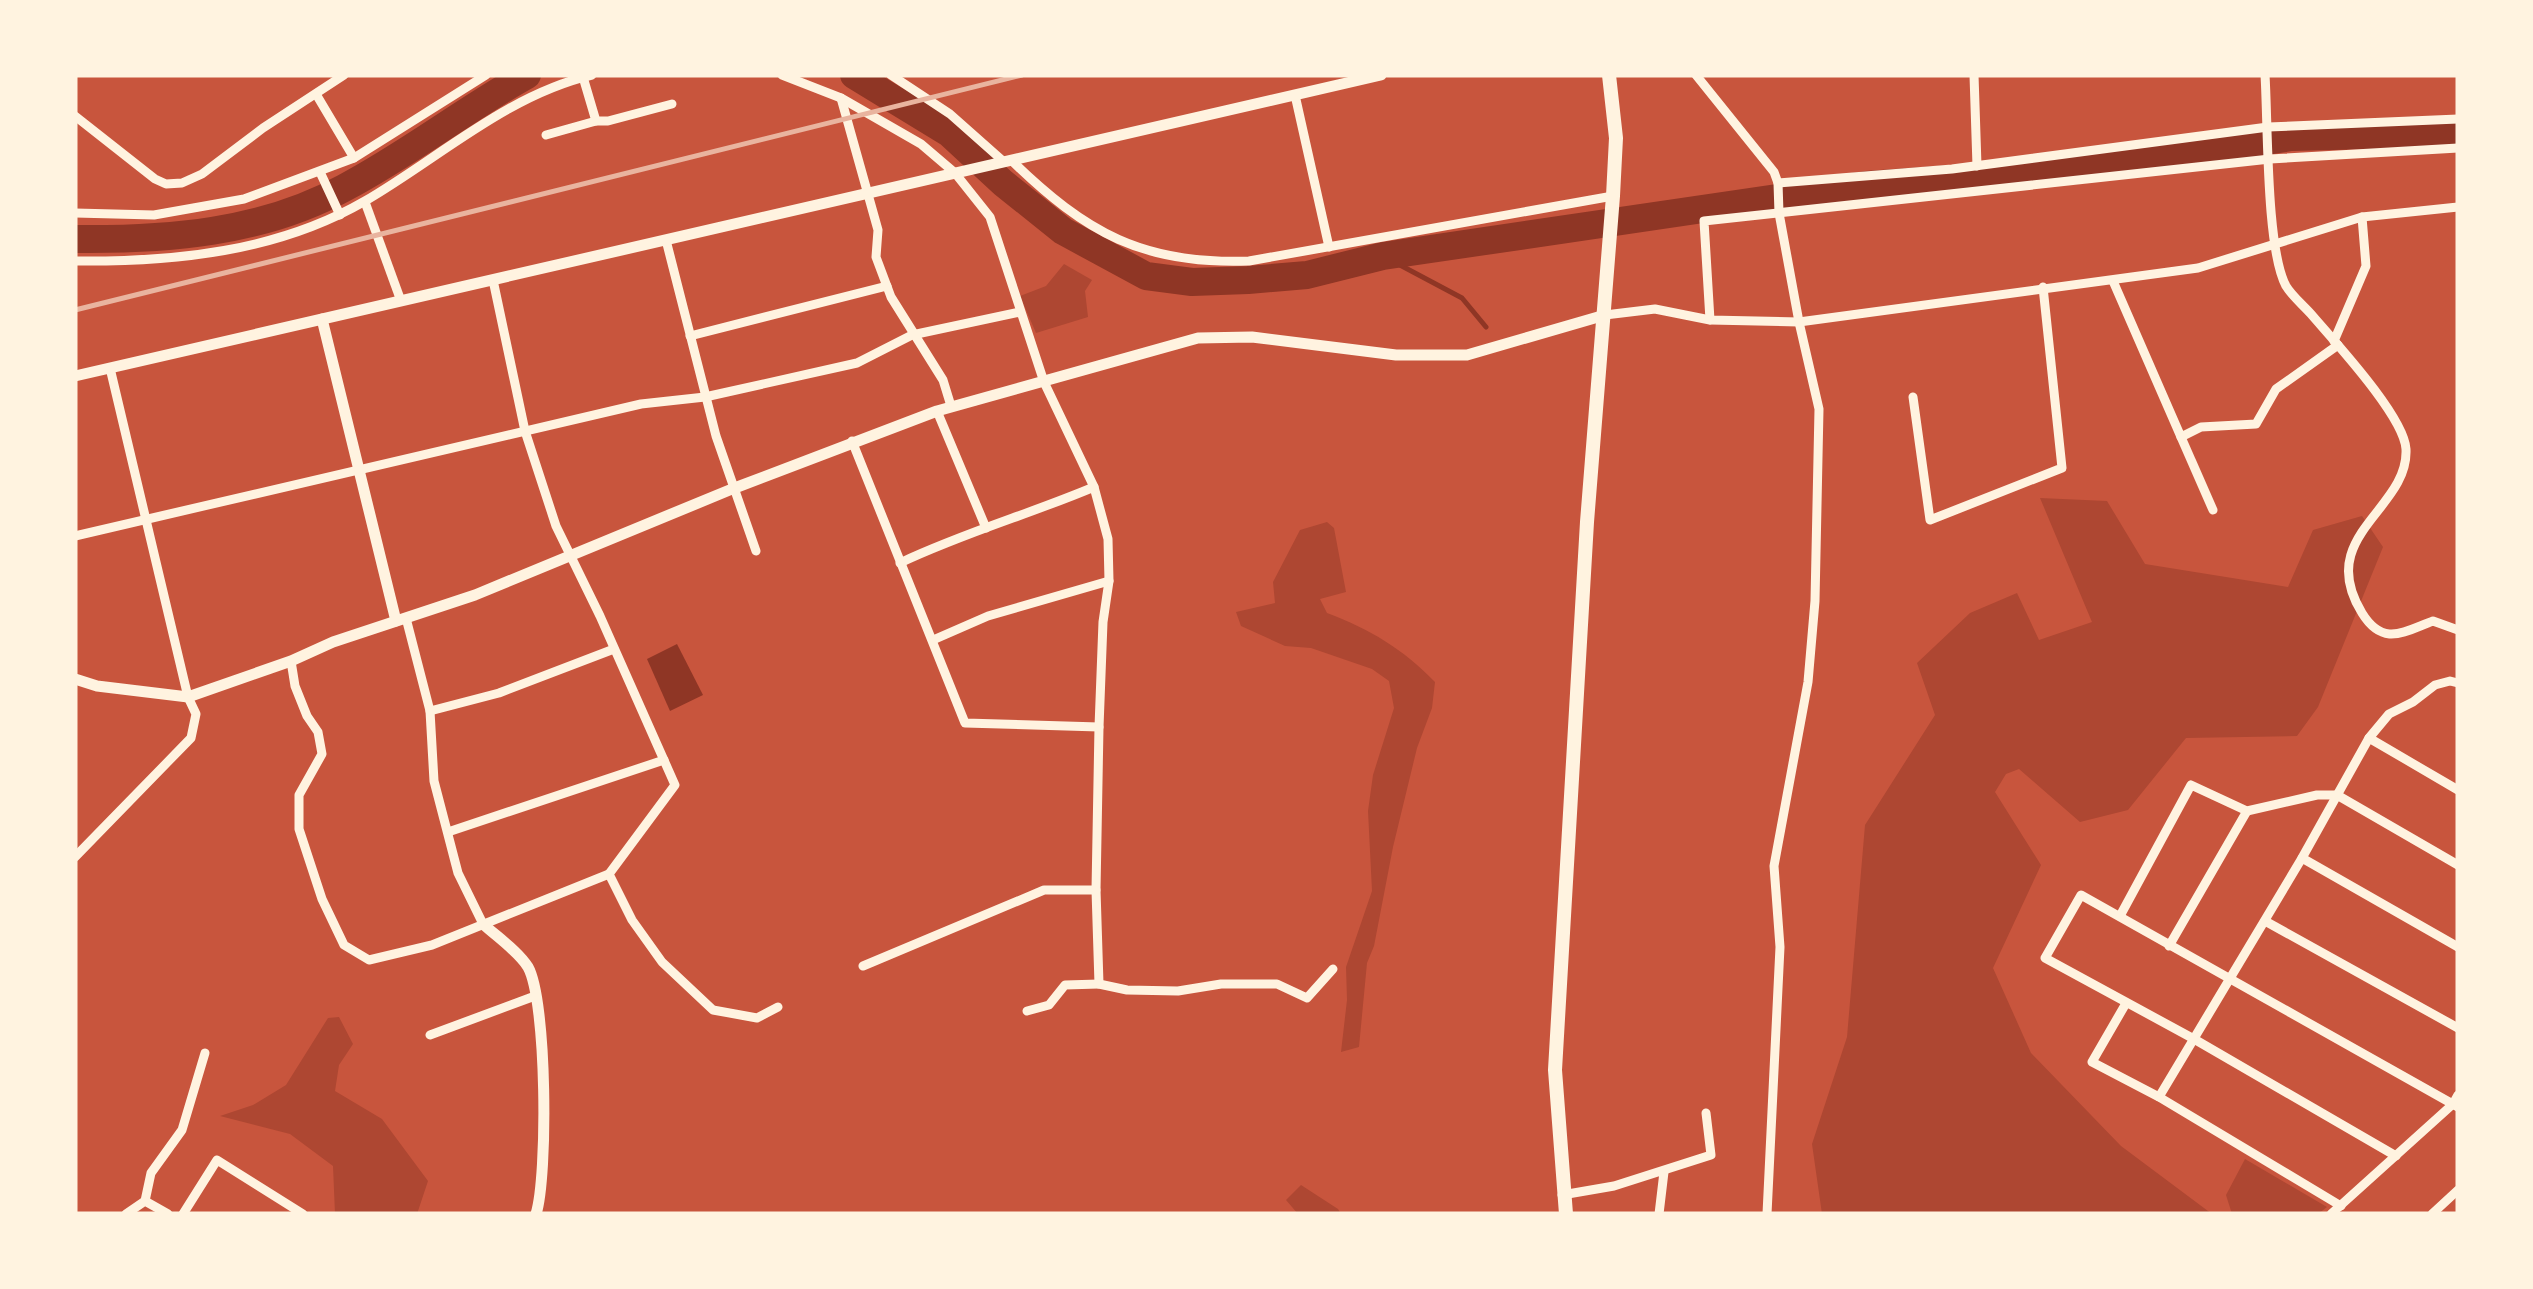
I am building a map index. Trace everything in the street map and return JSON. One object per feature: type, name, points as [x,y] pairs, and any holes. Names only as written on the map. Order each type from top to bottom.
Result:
[{"type":"main road","points":[[1566,1214],[1555,1070],[1588,522],[1613,196],[1616,138],[1608,75]]},
{"type":"street","points":[[75,116],[155,180],[182,183],[202,174],[344,75]]},
{"type":"street","points":[[75,214],[154,215],[205,208],[244,200],[321,174],[354,158],[486,75]]},
{"type":"street","points":[[782,75],[823,82],[959,172],[990,216],[1044,382],[1094,488],[1108,539],[1109,581],[1103,622],[1099,727],[1096,890],[1100,984]]},
{"type":"street","points":[[891,75],[950,114],[1066,209],[1124,243],[1158,256],[1204,263],[1249,261],[1613,196]]},
{"type":"street","points":[[75,376],[1381,75]]},
{"type":"street","points":[[1696,75],[1774,172],[1799,322],[1820,408],[1815,601],[1808,682],[1774,866],[1780,947],[1767,1214]]},
{"type":"street","points":[[1974,75],[1977,166]]},
{"type":"street","points":[[2265,75],[2274,245],[2286,285],[2394,417],[2406,450],[2395,485],[2363,528],[2354,548],[2347,576],[2351,596],[2369,624],[2384,633],[2399,636],[2433,621],[2458,630]]},
{"type":"street","points":[[75,261],[182,258],[316,226],[364,202],[516,105],[588,76],[596,120]]},
{"type":"street","points":[[316,94],[354,158]]},
{"type":"street","points":[[1295,95],[1329,246]]},
{"type":"street","points":[[842,98],[878,230],[876,257],[912,335],[943,380],[951,406]]},
{"type":"street","points":[[546,136],[596,120],[608,121],[672,104]]},
{"type":"street","points":[[1778,183],[1977,166],[2268,127],[2458,119]]},
{"type":"street","points":[[1710,320],[1704,221],[2034,188],[2270,158],[2458,148]]},
{"type":"street","points":[[321,174],[339,213]]},
{"type":"street","points":[[364,202],[402,301]]},
{"type":"street","points":[[75,678],[97,686],[188,697],[333,642],[475,595],[732,489],[951,406],[1171,345],[1221,335],[1352,352],[1467,355],[1605,315],[1655,309],[1710,320],[1799,322],[2198,268],[2362,217],[2458,207]]},
{"type":"street","points":[[2182,437],[2201,427],[2256,424],[2276,390],[2336,343],[2366,266],[2362,217]]},
{"type":"street","points":[[666,240],[705,397],[732,489],[756,551]]},
{"type":"street","points":[[291,661],[295,686],[318,732],[322,754],[299,795],[299,830],[322,899],[344,944],[369,960],[432,945],[609,874],[674,784],[556,526],[525,432],[492,280]]},
{"type":"street","points":[[2112,280],[2213,510]]},
{"type":"street","points":[[690,336],[888,286]]},
{"type":"street","points":[[1913,397],[1930,520],[2062,468],[2044,288]]},
{"type":"street","points":[[75,536],[641,404],[705,397],[856,362],[912,335],[1020,312]]},
{"type":"street","points":[[322,320],[358,469],[430,710],[434,781],[458,872],[483,924],[528,967],[535,996],[542,1052],[541,1184],[536,1214]]},
{"type":"street","points":[[75,857],[191,738],[196,714],[188,697],[110,368]]},
{"type":"street","points":[[937,411],[986,528]]},
{"type":"street","points":[[852,442],[966,722],[1099,727]]},
{"type":"street","points":[[900,564],[956,536],[1029,515],[1094,488]]},
{"type":"street","points":[[933,640],[988,616],[1109,581]]},
{"type":"street","points":[[430,710],[499,693],[614,649]]},
{"type":"street","points":[[2159,1098],[2369,738],[2389,714],[2435,685],[2458,683]]},
{"type":"street","points":[[2369,738],[2458,790]]},
{"type":"street","points":[[448,832],[664,760]]},
{"type":"street","points":[[2120,916],[2190,785],[2248,811],[2318,795],[2338,796],[2458,865]]},
{"type":"street","points":[[2169,946],[2248,811]]},
{"type":"street","points":[[2302,858],[2458,947]]},
{"type":"street","points":[[609,874],[632,920],[662,962],[714,1010],[758,1018],[778,1007]]},
{"type":"street","points":[[863,966],[1044,890],[1096,890]]},
{"type":"street","points":[[2332,1214],[2456,1102],[2081,895],[2045,958],[2396,1156]]},
{"type":"street","points":[[2265,921],[2458,1028]]},
{"type":"street","points":[[1027,1011],[1049,1005],[1065,985],[1178,991],[1220,984],[1277,984],[1307,998],[1332,969]]},
{"type":"street","points":[[430,1035],[535,996]]},
{"type":"street","points":[[2125,1004],[2092,1062],[2340,1206]]},
{"type":"street","points":[[126,1214],[145,1201],[152,1173],[182,1130],[205,1053]]},
{"type":"street","points":[[1562,1195],[1614,1186],[1712,1155],[1706,1114]]},
{"type":"street","points":[[183,1214],[217,1160],[304,1214]]},
{"type":"street","points":[[1659,1214],[1664,1172]]},
{"type":"street","points":[[2432,1214],[2458,1190]]},
{"type":"street","points":[[145,1201],[168,1214]]},
{"type":"shaded area","points":[[1064,264],[1092,280],[1085,291],[1088,317],[1036,333],[1020,296],[1046,286]]},
{"type":"shaded area","points":[[2040,498],[2107,501],[2145,564],[2288,587],[2313,530],[2362,516],[2383,547],[2318,707],[2297,736],[2186,738],[2128,810],[2080,822],[2019,769],[2006,774],[1995,792],[2041,865],[1993,968],[2031,1053],[2121,1146],[2212,1214],[1822,1214],[1812,1144],[1847,1037],[1865,825],[1935,715],[1917,663],[1970,613],[2017,593],[2039,640],[2092,622]]},
{"type":"shaded area","points":[[1327,522],[1334,528],[1346,592],[1320,599],[1327,613],[1385,641],[1435,682],[1432,708],[1417,748],[1367,963],[1359,1047],[1341,1052],[1346,967],[1372,891],[1368,811],[1373,775],[1394,708],[1389,681],[1372,669],[1311,648],[1285,646],[1241,626],[1236,612],[1275,603],[1273,582],[1300,530]]},
{"type":"shaded area","points":[[677,644],[703,695],[670,711],[647,659]]},
{"type":"shaded area","points":[[339,1017],[353,1044],[339,1065],[335,1091],[382,1119],[428,1181],[417,1214],[335,1214],[333,1166],[290,1134],[220,1116],[253,1105],[286,1085],[328,1018]]},
{"type":"shaded area","points":[[2245,1159],[2327,1207],[2318,1214],[2232,1214],[2226,1195]]},
{"type":"shaded area","points":[[1301,1185],[1341,1214],[1298,1214],[1286,1200]]},
{"type":"waterway","points":[[75,239],[213,231],[280,215],[367,175],[527,75]]},
{"type":"waterway","points":[[854,75],[949,133],[1063,231],[1146,276],[1192,282],[1307,275],[1383,256],[1866,185],[2079,170],[2291,137],[2458,133]]},
{"type":"waterway","points":[[1383,256],[1462,298],[1486,327]]},
{"type":"railway","points":[[75,310],[1022,75]]}]
